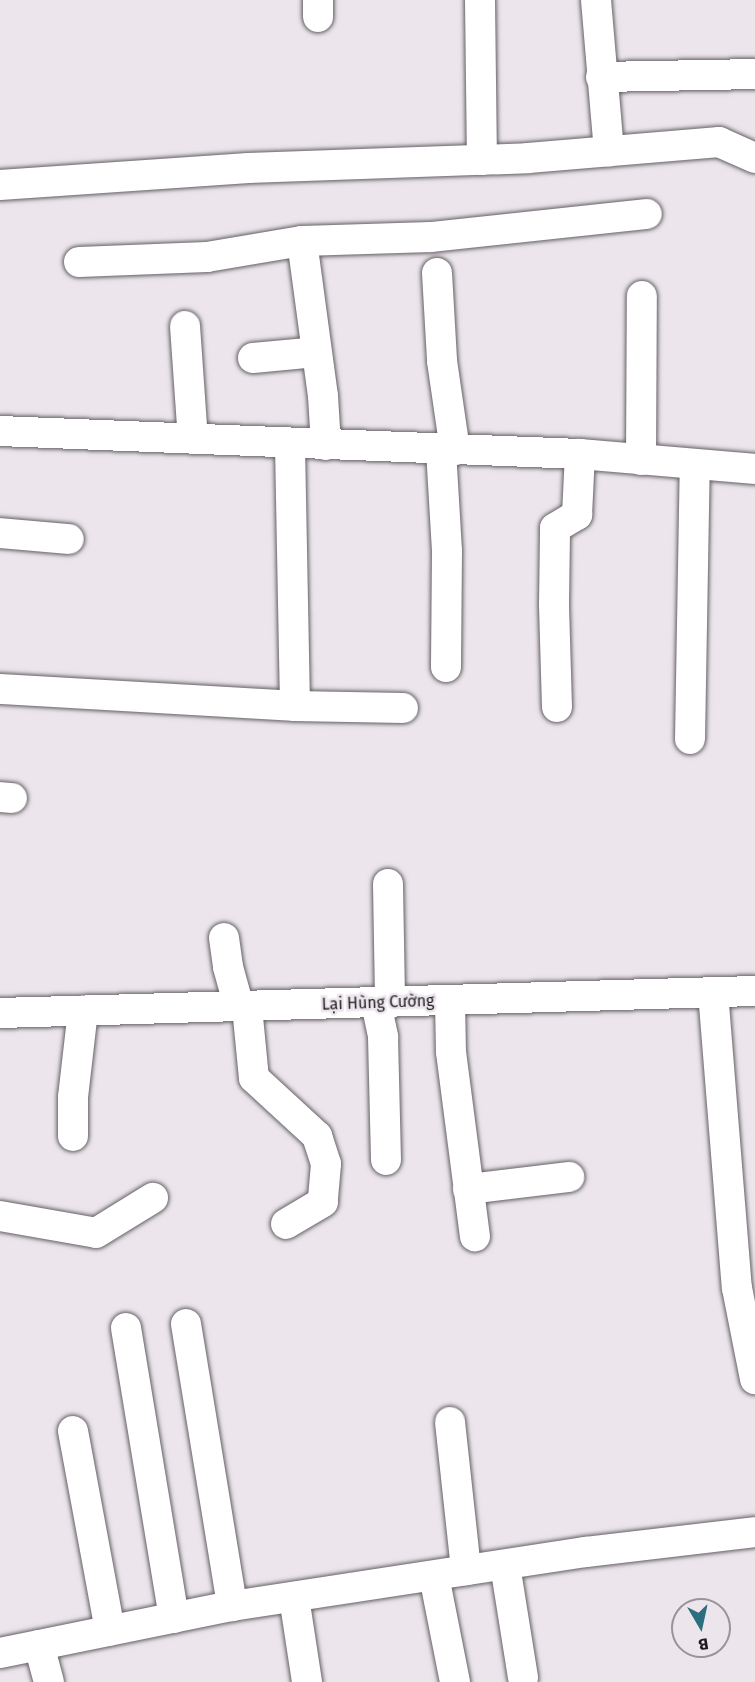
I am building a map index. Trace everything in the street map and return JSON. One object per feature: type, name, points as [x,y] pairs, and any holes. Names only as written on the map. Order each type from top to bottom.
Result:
[{"type":"street","points":[[480,0],[482,160]]},
{"type":"street","points":[[596,0],[609,151]]},
{"type":"street","points":[[602,77],[755,74]]},
{"type":"street","points":[[0,184],[259,167],[482,160],[719,142],[755,158]]},
{"type":"street","points":[[79,262],[207,257],[302,241],[431,237],[647,214]]},
{"type":"street","points":[[302,241],[323,396],[326,445]]},
{"type":"street","points":[[437,273],[448,450],[446,667]]},
{"type":"street","points":[[642,296],[642,460]]},
{"type":"street","points":[[185,326],[193,440]]},
{"type":"street","points":[[253,358],[316,352]]},
{"type":"street","points":[[0,431],[580,454],[755,469]]},
{"type":"street","points":[[290,444],[295,706]]},
{"type":"street","points":[[557,707],[554,604],[555,528],[577,515],[580,454]]},
{"type":"street","points":[[690,739],[695,464]]},
{"type":"street","points":[[0,533],[69,539]]},
{"type":"street","points":[[0,689],[295,706],[403,708]]},
{"type":"street","points":[[386,1160],[383,1003],[388,884]]},
{"type":"street","points":[[224,938],[243,1007],[254,1078],[317,1136],[326,1164],[323,1202],[286,1224]]},
{"type":"street","name":"Lại Hùng Cường","points":[[0,1013],[755,991]]},
{"type":"street","points":[[713,992],[737,1288],[755,1379]]},
{"type":"street","points":[[450,1001],[451,1052],[475,1236]]},
{"type":"street","points":[[73,1136],[73,1097],[83,1011]]},
{"type":"street","points":[[468,1189],[569,1177]]},
{"type":"street","points":[[0,1216],[96,1233],[153,1198]]},
{"type":"street","points":[[186,1324],[232,1606]]},
{"type":"street","points":[[126,1328],[174,1618]]},
{"type":"street","points":[[450,1422],[466,1570]]},
{"type":"street","points":[[73,1431],[110,1631]]},
{"type":"street","points":[[0,1653],[232,1606],[586,1552],[755,1532]]},
{"type":"street","points":[[505,1565],[523,1678]]},
{"type":"street","points":[[434,1576],[455,1682]]},
{"type":"street","points":[[294,1597],[307,1682]]},
{"type":"street","points":[[39,1646],[50,1682]]}]
